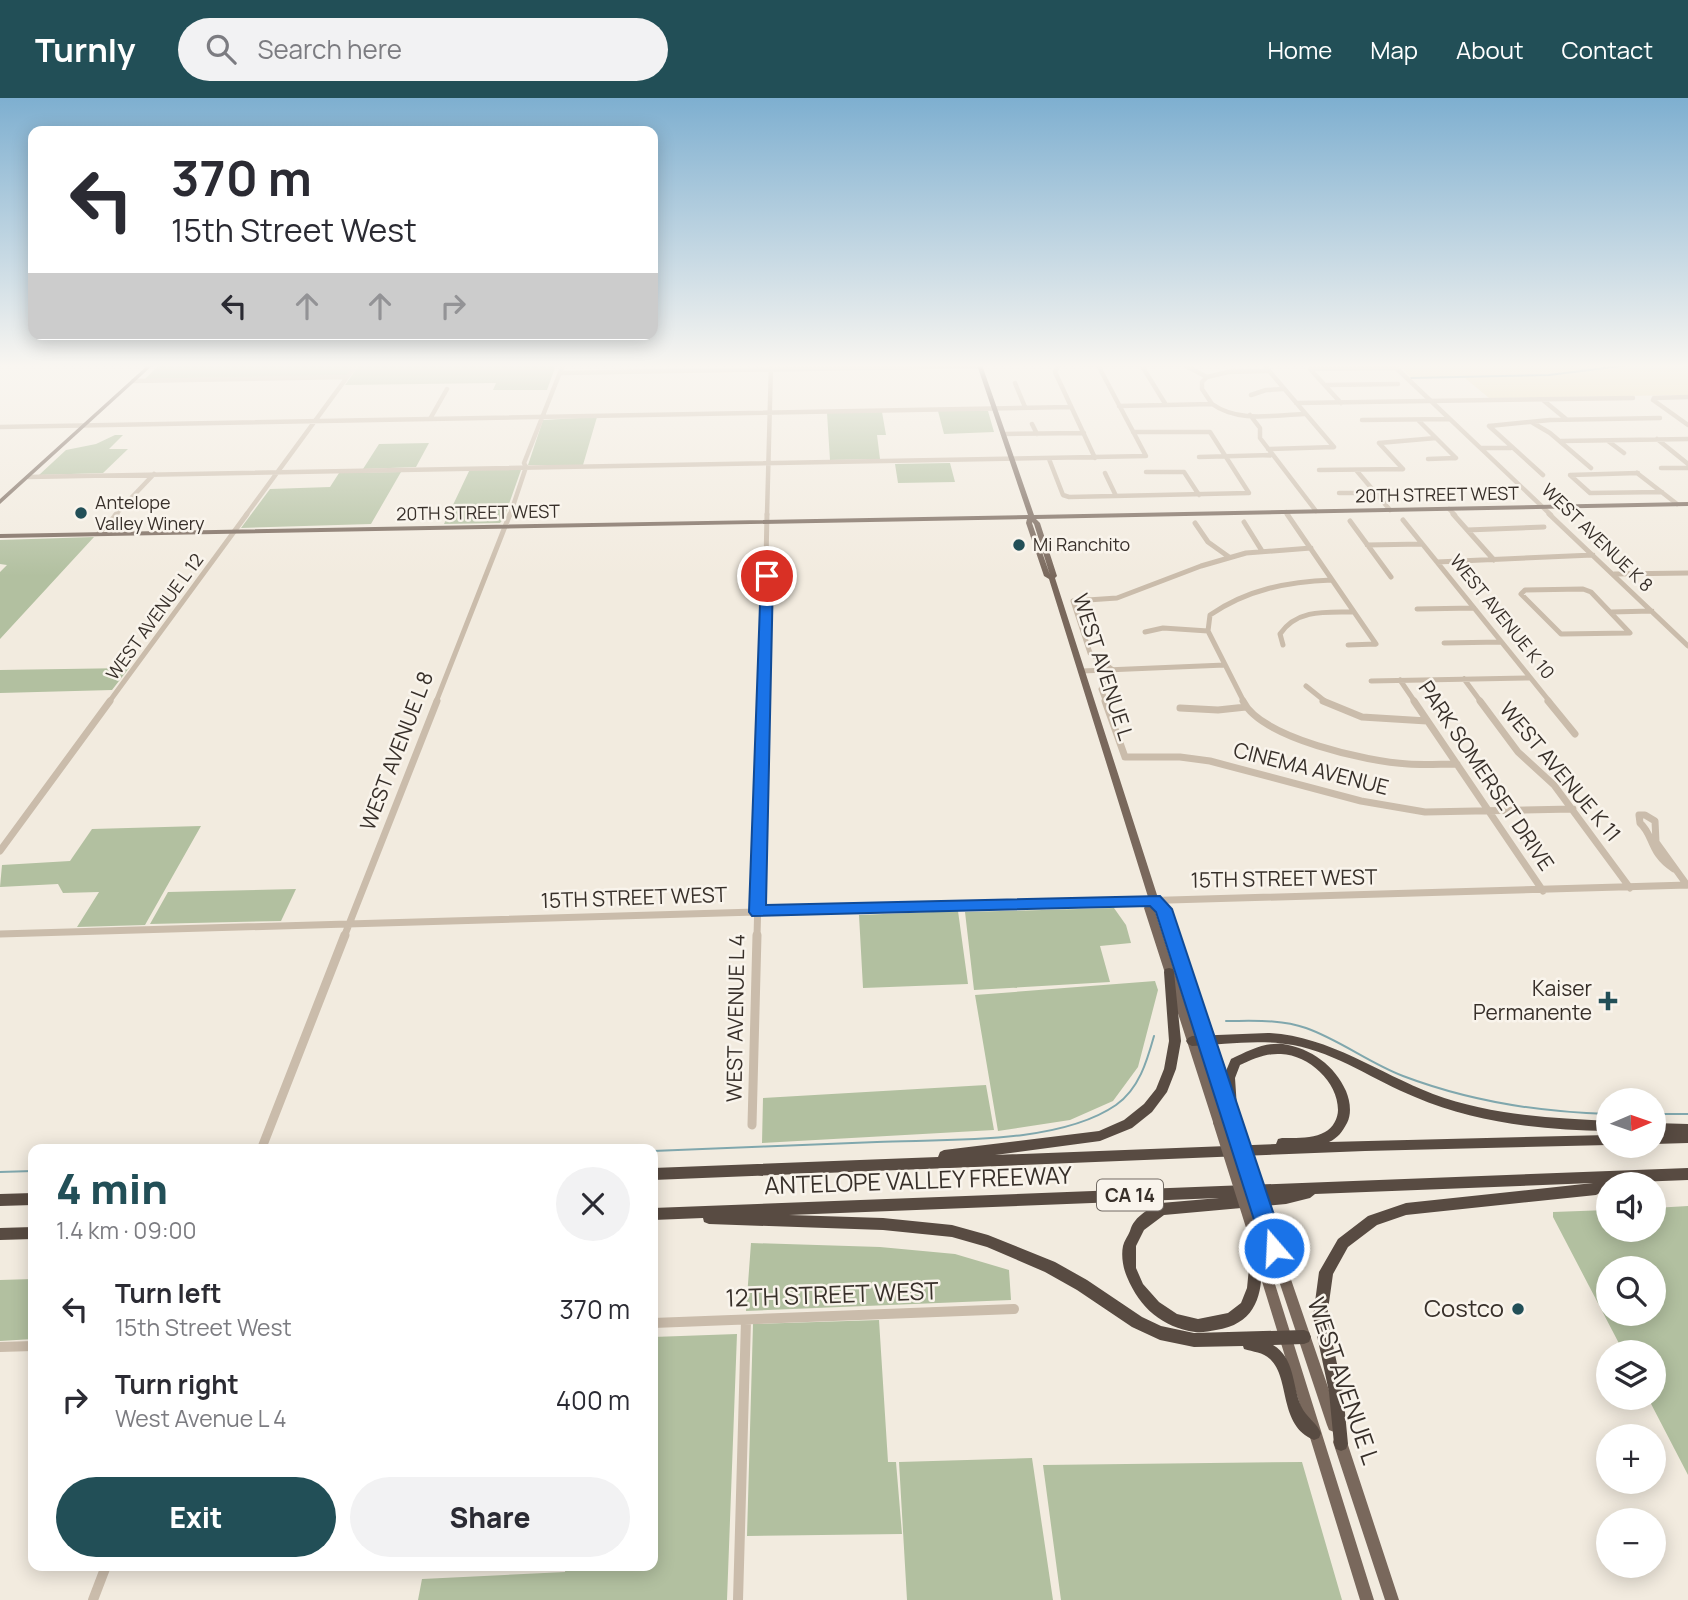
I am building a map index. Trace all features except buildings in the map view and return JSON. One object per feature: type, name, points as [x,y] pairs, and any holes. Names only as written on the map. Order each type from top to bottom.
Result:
[{"type":"highway","points":[[888,1164],[1100,1136],[1128,1124],[1161,1092],[1170,1069],[1175,1041],[1169,971]]},
{"type":"highway","points":[[1192,1041],[1293,1040],[1322,1049],[1435,1100],[1477,1112],[1516,1119],[1596,1125]]},
{"type":"highway","points":[[1157,1156],[1191,1149],[1320,1139],[1335,1131],[1342,1118],[1344,1105],[1333,1078],[1314,1060],[1287,1048],[1259,1049],[1235,1062],[1229,1078],[1232,1122]]},
{"type":"highway","points":[[1666,1128],[1688,1129]]},
{"type":"highway","points":[[1666,1139],[1688,1138]]},
{"type":"highway","name":"ANTELOPE VALLEY FREEWAY","points":[[658,1174],[1365,1146],[1596,1140]]},
{"type":"highway","name":"ANTELOPE VALLEY FREEWAY","points":[[1666,1175],[1688,1174]]},
{"type":"highway","name":"ANTELOPE VALLEY FREEWAY","points":[[658,1215],[1596,1177]]},
{"type":"highway","points":[[1252,1230],[1254,1284],[1248,1304],[1234,1318],[1215,1325],[1198,1326],[1163,1313],[1139,1290],[1131,1274],[1129,1242],[1144,1217],[1161,1209],[1286,1198],[1331,1187]]},
{"type":"highway","points":[[1341,1444],[1336,1392],[1321,1317],[1326,1272],[1343,1243],[1373,1220],[1406,1209],[1596,1189]]},
{"type":"highway","points":[[0,1200],[28,1199]]},
{"type":"highway","points":[[658,1215],[883,1224],[952,1231],[988,1241],[1050,1267],[1137,1322],[1160,1333],[1195,1340],[1304,1337]]},
{"type":"highway","points":[[0,1234],[28,1233]]},
{"type":"highway","points":[[1231,1339],[1260,1345],[1272,1352],[1283,1365],[1300,1420],[1314,1433]]},
{"type":"main road","points":[[0,502],[74,435]]},
{"type":"main road","name":"WEST AVENUE L","points":[[1003,435],[1031,517],[1029,523],[1047,576],[1052,578],[1154,900],[1163,909],[1392,1600]]},
{"type":"main road","name":"20TH STREET WEST","points":[[0,536],[1688,504]]},
{"type":"main road","name":"WEST AVENUE L","points":[[1154,900],[1149,908],[1367,1600]]},
{"type":"street","name":"WEST AVENUE L 12","points":[[0,851],[306,435]]},
{"type":"street","name":"WEST AVENUE L 8","points":[[263,1144],[505,526],[526,467],[524,463],[534,435]]},
{"type":"street","name":"WEST AVENUE L 4","points":[[752,1125],[769,522],[769,435]]},
{"type":"street","points":[[1085,435],[1095,458]]},
{"type":"street","points":[[28,477],[1146,456],[1135,435]]},
{"type":"street","points":[[1049,458],[1063,495],[1249,493],[1212,435]]},
{"type":"street","points":[[1260,435],[1316,511]]},
{"type":"street","points":[[1269,449],[1334,447],[1323,435]]},
{"type":"street","points":[[1428,459],[1456,458],[1433,435]]},
{"type":"street","name":"WEST AVENUE K 8","points":[[1467,435],[1688,646]]},
{"type":"street","points":[[1499,435],[1543,475]]},
{"type":"street","points":[[1552,435],[1591,468]]},
{"type":"street","points":[[1319,470],[1403,469],[1380,443],[1436,438]]},
{"type":"street","points":[[1657,439],[1688,466]]},
{"type":"street","points":[[1561,441],[1688,439]]},
{"type":"street","points":[[1608,440],[1624,453]]},
{"type":"street","points":[[1480,448],[1511,447]]},
{"type":"street","points":[[1199,457],[1273,455]]},
{"type":"street","points":[[1661,468],[1688,466]]},
{"type":"street","points":[[1356,470],[1390,510]]},
{"type":"street","points":[[1146,472],[1184,472],[1199,495]]},
{"type":"street","points":[[1105,473],[1116,496]]},
{"type":"street","points":[[1662,492],[1590,494],[1570,475],[1638,473],[1662,492],[1677,504]]},
{"type":"street","points":[[99,533],[154,474]]},
{"type":"street","points":[[1339,494],[1375,493]]},
{"type":"street","points":[[1449,509],[1494,560]]},
{"type":"street","points":[[1286,512],[1376,644],[1349,645]]},
{"type":"street","name":"WEST AVENUE K 10","points":[[1403,520],[1576,734]]},
{"type":"street","points":[[1350,521],[1391,577]]},
{"type":"street","points":[[1244,522],[1262,551]]},
{"type":"street","points":[[1195,523],[1208,542],[1229,557],[1262,551],[1311,548]]},
{"type":"street","points":[[1467,530],[1544,527]]},
{"type":"street","points":[[1367,545],[1422,544]]},
{"type":"street","points":[[1437,562],[1594,555]]},
{"type":"street","name":"WEST AVENUE L","points":[[1114,768],[1125,757],[1101,688],[1113,670],[1090,653],[1073,601],[1117,598],[1229,557]]},
{"type":"street","points":[[1614,575],[1688,573]]},
{"type":"street","points":[[1332,580],[1295,581],[1245,593],[1210,615],[1208,631],[1246,707],[1259,720],[1274,729],[1337,751],[1407,764],[1457,764]]},
{"type":"street","points":[[1611,612],[1630,633],[1561,634],[1522,592],[1587,590],[1611,612],[1651,611]]},
{"type":"street","points":[[1417,609],[1474,608]]},
{"type":"street","points":[[1283,645],[1280,634],[1284,626],[1291,621],[1311,614],[1354,612]]},
{"type":"street","points":[[1145,632],[1163,628],[1208,631]]},
{"type":"street","points":[[1444,643],[1501,642]]},
{"type":"street","points":[[1082,671],[1225,665]]},
{"type":"street","points":[[1371,681],[1530,678]]},
{"type":"street","name":"WEST AVENUE K 11","points":[[1464,679],[1508,741],[1554,785],[1630,888]]},
{"type":"street","name":"PARK SOMERSET DRIVE","points":[[1400,680],[1543,891]]},
{"type":"street","points":[[1306,686],[1326,704],[1357,716],[1387,721],[1427,721]]},
{"type":"street","points":[[1180,708],[1218,710],[1246,707]]},
{"type":"street","name":"CINEMA AVENUE","points":[[1125,757],[1181,757],[1210,761],[1395,808],[1425,812],[1573,809]]},
{"type":"street","points":[[1656,829],[1646,828],[1640,823],[1642,815],[1655,821],[1656,829],[1656,842],[1674,864],[1674,869]]},
{"type":"street","points":[[1646,828],[1647,842],[1665,864],[1674,869],[1688,885]]},
{"type":"street","name":"15TH STREET WEST","points":[[0,933],[1688,885]]},
{"type":"street","name":"12TH STREET WEST","points":[[658,1323],[1014,1309]]},
{"type":"street","points":[[738,1600],[746,1320]]},
{"type":"street","points":[[0,1347],[28,1346]]},
{"type":"street","points":[[93,1600],[104,1571]]},
{"type":"green space","points":[[115,435],[123,435],[109,449],[128,449],[103,473],[39,475],[66,450],[96,444]]},
{"type":"green space","points":[[538,435],[592,435],[583,465],[528,465]]},
{"type":"green space","points":[[828,435],[877,435],[880,459],[830,460]]},
{"type":"green space","points":[[429,443],[416,467],[363,469],[379,444]]},
{"type":"green space","points":[[950,463],[955,482],[898,483],[895,464]]},
{"type":"green space","points":[[470,469],[521,470],[500,523],[444,524]]},
{"type":"green space","points":[[401,472],[371,524],[241,528],[270,489],[330,487],[339,473]]},
{"type":"green space","points":[[94,537],[0,639],[0,572],[7,565],[0,564],[0,540]]},
{"type":"green space","points":[[129,668],[112,690],[0,693],[0,670]]},
{"type":"green space","points":[[201,826],[145,925],[77,927],[99,892],[63,893],[58,884],[0,887],[2,865],[70,861],[92,829]]},
{"type":"green space","points":[[296,889],[281,921],[150,924],[168,892]]},
{"type":"green space","points":[[1114,908],[1126,925],[1131,943],[1100,946],[1110,982],[974,990],[965,912]]},
{"type":"green space","points":[[958,911],[968,984],[863,988],[859,915]]},
{"type":"green space","points":[[1155,981],[1158,990],[1138,1067],[1113,1101],[1070,1120],[998,1131],[975,995]]},
{"type":"green space","points":[[986,1085],[994,1130],[762,1143],[763,1098]]},
{"type":"green space","points":[[1688,1206],[1688,1475],[1666,1433],[1666,1424],[1662,1424],[1654,1410],[1666,1410],[1666,1340],[1617,1340],[1610,1326],[1666,1326],[1666,1256],[1596,1256],[1596,1299],[1553,1217],[1553,1212],[1596,1210],[1596,1242],[1666,1242],[1666,1207]]},
{"type":"green space","points":[[751,1243],[880,1247],[955,1254],[1009,1270],[1011,1300],[746,1311]]},
{"type":"green space","points":[[28,1279],[28,1339],[0,1341],[0,1280]]},
{"type":"green space","points":[[879,1320],[888,1462],[896,1462],[902,1534],[747,1536],[753,1324]]},
{"type":"green space","points":[[737,1334],[727,1600],[418,1600],[422,1579],[565,1571],[658,1571],[658,1337]]},
{"type":"green space","points":[[1032,1458],[1053,1600],[907,1600],[899,1462]]},
{"type":"green space","points":[[1302,1462],[1342,1600],[1061,1600],[1043,1465]]},
{"type":"waterway","points":[[1226,1021],[1276,1022],[1306,1028],[1403,1076],[1453,1092],[1529,1108],[1596,1113]]},
{"type":"waterway","points":[[658,1151],[968,1140],[1064,1127],[1092,1118],[1116,1105],[1131,1091],[1141,1074],[1154,1036]]},
{"type":"waterway","points":[[1666,1114],[1688,1114]]},
{"type":"waterway","points":[[0,1172],[28,1171]]},
{"type":"place","name":"Antelope Valley Winery","points":[[81,513]]},
{"type":"place","name":"Mi Ranchito","points":[[1019,545]]},
{"type":"place","name":"Kaiser Permanente","points":[[1608,1001]]},
{"type":"place","name":"Costco","points":[[1518,1309]]},
{"type":"route","points":[[767,576],[758,912],[1154,900],[1163,909],[1274,1248]]}]
